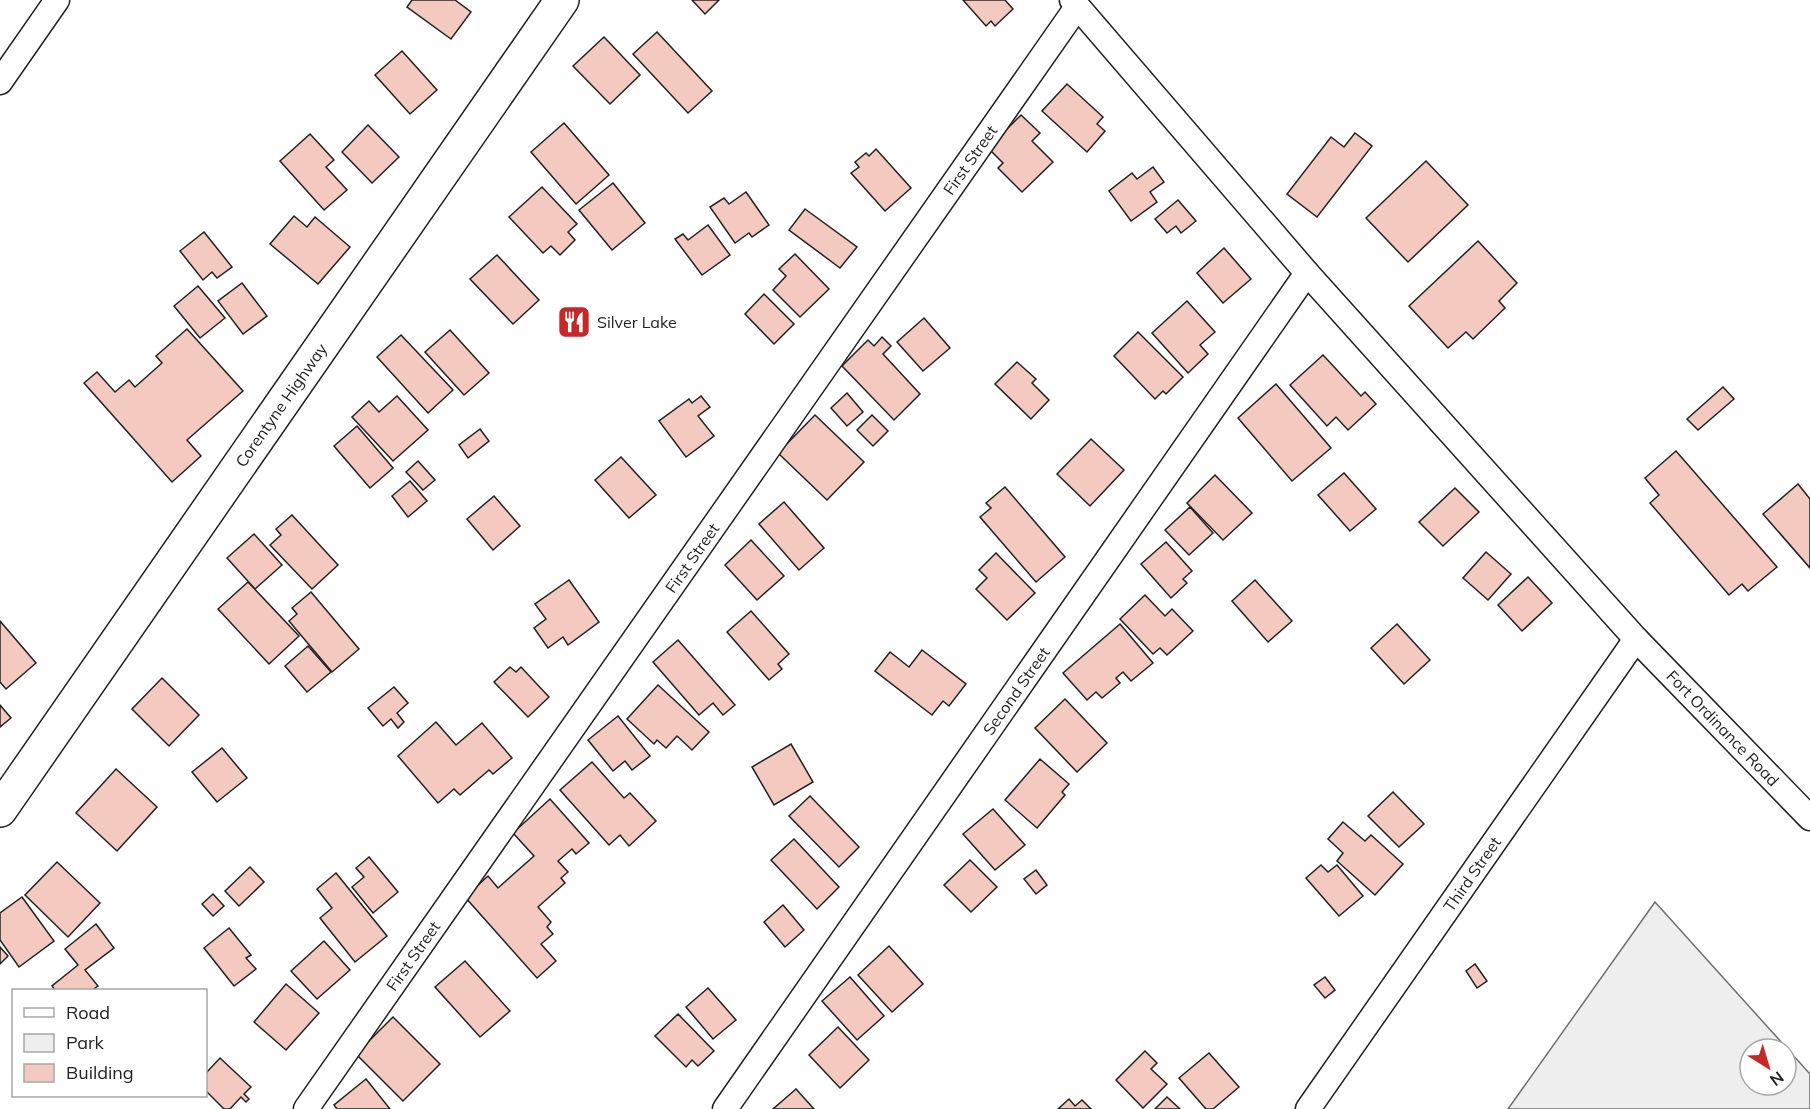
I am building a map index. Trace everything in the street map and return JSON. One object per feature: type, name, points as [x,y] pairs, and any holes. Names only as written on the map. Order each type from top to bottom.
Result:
[{"type":"main road","name":"Corentyne Highway","points":[[0,810],[561,0]]},
{"type":"street","points":[[0,82],[57,0]]},
{"type":"street","name":"Fort Ordinance Road","points":[[1075,3],[1307,273],[1636,639],[1810,818]]},
{"type":"street","name":"First Street","points":[[306,1109],[1075,3]]},
{"type":"street","name":"Second Street","points":[[725,1109],[1307,273]]},
{"type":"street","name":"Third Street","points":[[1308,1109],[1636,639]]},
{"type":"green space","points":[[1655,902],[1777,1037],[1738,1037],[1738,1097],[1798,1097],[1798,1061],[1810,1074],[1810,1109],[1508,1109]]},
{"type":"building","points":[[412,0],[455,0],[471,12],[451,39],[407,7]]},
{"type":"building","points":[[692,0],[719,0],[705,14]]},
{"type":"building","points":[[963,0],[1005,0],[1013,9],[995,26],[991,21],[986,26]]},
{"type":"building","points":[[657,32],[712,91],[688,113],[633,54]]},
{"type":"building","points":[[604,37],[640,75],[610,104],[573,66]]},
{"type":"building","points":[[402,51],[437,90],[410,114],[375,75]]},
{"type":"building","points":[[1067,84],[1103,117],[1097,124],[1105,131],[1087,152],[1042,111]]},
{"type":"building","points":[[1021,115],[1040,133],[1032,141],[1053,162],[1022,192],[998,168],[1003,163],[988,148]]},
{"type":"building","points":[[564,123],[609,175],[576,204],[531,152]]},
{"type":"building","points":[[368,125],[399,157],[372,183],[342,152]]},
{"type":"building","points":[[1355,133],[1372,146],[1317,217],[1287,194],[1331,137],[1344,147]]},
{"type":"building","points":[[310,134],[334,160],[326,167],[347,190],[324,210],[280,161]]},
{"type":"building","points":[[876,149],[911,188],[885,211],[851,173],[859,167],[855,162],[866,153],[869,156]]},
{"type":"building","points":[[1426,161],[1468,205],[1408,262],[1366,218]]},
{"type":"building","points":[[1153,167],[1164,182],[1150,192],[1157,202],[1131,221],[1109,191],[1132,173],[1137,179]]},
{"type":"building","points":[[613,183],[645,223],[612,250],[579,210]]},
{"type":"building","points":[[542,187],[577,224],[568,232],[575,240],[560,255],[551,246],[543,253],[509,217]]},
{"type":"building","points":[[746,192],[769,225],[752,237],[749,233],[735,243],[710,207],[724,198],[729,204]]},
{"type":"building","points":[[1178,200],[1196,221],[1181,233],[1176,226],[1167,233],[1155,219]]},
{"type":"building","points":[[805,209],[857,247],[840,268],[789,230]]},
{"type":"building","points":[[294,216],[307,227],[315,217],[350,247],[318,284],[270,244]]},
{"type":"building","points":[[708,225],[730,255],[702,275],[675,239],[683,234],[688,240]]},
{"type":"building","points":[[204,232],[232,267],[217,278],[212,272],[203,280],[180,251]]},
{"type":"building","points":[[1478,241],[1517,283],[1499,301],[1505,308],[1473,339],[1466,332],[1448,348],[1409,306]]},
{"type":"building","points":[[1224,248],[1251,279],[1223,303],[1197,273]]},
{"type":"building","points":[[795,254],[829,289],[800,317],[773,290],[786,276],[779,269]]},
{"type":"building","points":[[497,255],[539,300],[513,324],[470,279]]},
{"type":"building","points":[[242,283],[267,316],[243,334],[218,301]]},
{"type":"building","points":[[198,286],[225,318],[200,338],[174,306]]},
{"type":"building","points":[[764,294],[794,324],[774,344],[745,314]]},
{"type":"building","points":[[1187,301],[1215,332],[1200,345],[1208,354],[1188,373],[1152,333]]},
{"type":"building","points":[[924,318],[950,348],[923,371],[897,342]]},
{"type":"building","points":[[187,329],[243,391],[187,440],[201,456],[172,482],[84,383],[97,372],[115,392],[129,380],[135,387],[162,363],[156,356]]},
{"type":"building","points":[[450,330],[489,373],[464,395],[425,352]]},
{"type":"building","points":[[1138,332],[1183,377],[1166,394],[1163,391],[1155,399],[1114,356]]},
{"type":"building","points":[[401,335],[453,390],[428,413],[377,357]]},
{"type":"building","points":[[882,337],[891,346],[883,354],[920,394],[894,420],[842,366],[868,340],[874,346]]},
{"type":"building","points":[[1323,355],[1361,396],[1365,392],[1376,404],[1348,430],[1336,417],[1327,426],[1290,385]]},
{"type":"building","points":[[1017,362],[1036,379],[1032,383],[1049,400],[1031,419],[995,384]]},
{"type":"building","points":[[1276,384],[1331,448],[1292,481],[1238,418]]},
{"type":"building","points":[[1723,387],[1734,399],[1698,430],[1687,419]]},
{"type":"building","points":[[847,393],[863,412],[847,426],[831,408]]},
{"type":"building","points":[[397,396],[428,430],[393,461],[352,417],[369,401],[379,412]]},
{"type":"building","points":[[701,396],[710,407],[698,416],[714,436],[686,457],[659,421],[689,399],[692,403]]},
{"type":"building","points":[[815,415],[864,462],[827,500],[778,453]]},
{"type":"building","points":[[872,415],[888,431],[873,446],[857,430]]},
{"type":"building","points":[[357,426],[393,468],[370,488],[334,446]]},
{"type":"building","points":[[480,429],[489,441],[468,458],[459,445]]},
{"type":"building","points":[[1091,439],[1124,470],[1090,506],[1057,474]]},
{"type":"building","points":[[1676,451],[1777,567],[1748,591],[1742,584],[1729,595],[1650,503],[1659,495],[1645,478]]},
{"type":"building","points":[[621,457],[656,495],[629,518],[595,480]]},
{"type":"building","points":[[418,461],[435,480],[423,490],[406,472]]},
{"type":"building","points":[[1344,473],[1376,509],[1350,531],[1318,495]]},
{"type":"building","points":[[1215,475],[1252,513],[1223,540],[1187,503]]},
{"type":"building","points":[[410,481],[427,501],[408,517],[392,496]]},
{"type":"building","points":[[1798,484],[1810,499],[1810,568],[1763,514]]},
{"type":"building","points":[[1005,487],[1065,557],[1036,582],[980,517],[991,508],[986,503]]},
{"type":"building","points":[[1455,488],[1479,512],[1443,546],[1419,522]]},
{"type":"building","points":[[494,496],[520,526],[493,550],[467,519]]},
{"type":"building","points":[[784,502],[824,548],[799,570],[759,524]]},
{"type":"building","points":[[1190,507],[1213,533],[1189,555],[1165,530]]},
{"type":"building","points":[[292,515],[338,565],[312,589],[270,545],[281,535],[276,529]]},
{"type":"building","points":[[254,534],[282,565],[255,589],[227,558]]},
{"type":"building","points":[[751,540],[784,576],[757,600],[725,565]]},
{"type":"building","points":[[1166,542],[1192,571],[1183,579],[1187,583],[1171,598],[1141,564]]},
{"type":"building","points":[[1486,552],[1511,574],[1488,600],[1463,578]]},
{"type":"building","points":[[996,553],[1035,593],[1007,620],[976,589],[987,578],[979,570]]},
{"type":"building","points":[[1528,577],[1552,603],[1522,631],[1498,605]]},
{"type":"building","points":[[569,580],[599,622],[568,645],[563,637],[548,648],[534,628],[546,619],[535,604]]},
{"type":"building","points":[[1255,580],[1292,621],[1268,642],[1232,601]]},
{"type":"building","points":[[248,582],[299,636],[269,664],[218,609]]},
{"type":"building","points":[[311,592],[359,649],[332,672],[289,621],[297,614],[292,608]]},
{"type":"building","points":[[1145,595],[1165,616],[1172,609],[1193,631],[1167,655],[1160,648],[1153,654],[1120,619]]},
{"type":"building","points":[[751,611],[789,654],[778,664],[782,669],[769,680],[727,632]]},
{"type":"building","points":[[0,621],[36,663],[6,689],[0,682]]},
{"type":"building","points":[[1120,624],[1153,663],[1131,681],[1123,672],[1116,678],[1120,683],[1102,698],[1096,692],[1087,700],[1063,673]]},
{"type":"building","points":[[1397,624],[1430,660],[1404,684],[1371,648]]},
{"type":"building","points":[[678,640],[735,705],[723,715],[713,703],[699,715],[653,662]]},
{"type":"building","points":[[308,646],[331,672],[307,692],[285,666]]},
{"type":"building","points":[[922,650],[966,684],[949,706],[943,701],[932,715],[875,671],[890,652],[909,667]]},
{"type":"building","points":[[510,667],[516,672],[521,667],[549,697],[528,717],[494,682]]},
{"type":"building","points":[[162,678],[199,715],[169,746],[132,709]]},
{"type":"building","points":[[658,685],[709,732],[692,750],[677,736],[666,748],[657,740],[654,744],[627,719]]},
{"type":"building","points":[[394,687],[408,703],[397,713],[404,722],[398,728],[391,719],[383,726],[368,708]]},
{"type":"building","points":[[1065,699],[1107,743],[1077,772],[1035,728]]},
{"type":"building","points":[[0,705],[11,718],[0,727]]},
{"type":"building","points":[[618,716],[650,756],[632,770],[625,761],[613,771],[588,740]]},
{"type":"building","points":[[436,722],[456,745],[482,723],[512,758],[493,774],[489,770],[460,795],[454,789],[438,803],[398,756]]},
{"type":"building","points":[[791,744],[813,782],[774,805],[752,767]]},
{"type":"building","points":[[222,748],[247,778],[217,802],[192,772]]},
{"type":"building","points":[[1040,759],[1069,784],[1062,792],[1065,795],[1037,828],[1005,800]]},
{"type":"building","points":[[592,762],[624,798],[630,793],[656,821],[629,846],[620,835],[609,845],[560,790]]},
{"type":"building","points":[[116,769],[157,807],[117,851],[76,813]]},
{"type":"building","points":[[1393,792],[1424,824],[1399,847],[1368,816]]},
{"type":"building","points":[[810,796],[859,847],[839,867],[789,816]]},
{"type":"building","points":[[550,799],[589,843],[576,854],[572,849],[558,861],[568,872],[561,878],[565,883],[538,907],[551,922],[547,927],[553,934],[541,944],[556,961],[537,978],[465,897],[488,876],[498,888],[534,856],[513,833]]},
{"type":"building","points":[[993,809],[1025,845],[995,870],[963,834]]},
{"type":"building","points":[[1343,822],[1365,841],[1371,835],[1403,864],[1375,895],[1337,861],[1343,853],[1328,839]]},
{"type":"building","points":[[794,839],[839,887],[817,909],[771,860]]},
{"type":"building","points":[[369,857],[398,892],[373,913],[352,887],[364,877],[356,868]]},
{"type":"building","points":[[970,860],[997,887],[971,912],[944,885]]},
{"type":"building","points":[[57,862],[100,903],[68,937],[25,895]]},
{"type":"building","points":[[1321,865],[1328,872],[1337,865],[1363,896],[1339,916],[1306,878]]},
{"type":"building","points":[[250,867],[264,882],[239,906],[225,891]]},
{"type":"building","points":[[1036,870],[1047,885],[1036,894],[1024,879]]},
{"type":"building","points":[[336,873],[387,936],[355,962],[320,918],[332,908],[317,889]]},
{"type":"building","points":[[213,894],[224,906],[213,916],[202,904]]},
{"type":"building","points":[[22,897],[54,941],[19,967],[0,940],[0,913]]},
{"type":"building","points":[[783,905],[804,930],[785,947],[764,922]]},
{"type":"building","points":[[96,924],[114,948],[85,970],[98,986],[94,989],[54,989],[52,986],[78,965],[65,949]]},
{"type":"building","points":[[229,928],[251,955],[246,958],[256,969],[234,986],[204,948]]},
{"type":"building","points":[[324,941],[350,970],[317,999],[291,971]]},
{"type":"building","points":[[889,946],[923,984],[892,1012],[858,975]]},
{"type":"building","points":[[0,947],[8,956],[0,964]]},
{"type":"building","points":[[465,961],[510,1011],[480,1037],[435,987]]},
{"type":"building","points":[[1475,964],[1487,981],[1477,988],[1466,971]]},
{"type":"building","points":[[850,977],[884,1016],[857,1040],[822,1001]]},
{"type":"building","points":[[1325,977],[1335,990],[1325,998],[1314,985]]},
{"type":"building","points":[[286,984],[319,1013],[286,1050],[254,1022]]},
{"type":"building","points":[[708,988],[736,1020],[713,1039],[686,1007]]},
{"type":"building","points":[[678,1014],[714,1051],[698,1066],[692,1060],[686,1067],[655,1036]]},
{"type":"building","points":[[393,1017],[440,1064],[403,1101],[356,1054]]},
{"type":"building","points":[[838,1027],[869,1060],[840,1088],[809,1055]]},
{"type":"building","points":[[1145,1051],[1157,1063],[1151,1069],[1167,1084],[1143,1108],[1116,1080]]},
{"type":"building","points":[[1209,1053],[1239,1087],[1213,1109],[1206,1109],[1179,1078]]},
{"type":"building","points":[[220,1058],[251,1087],[244,1094],[249,1099],[246,1102],[241,1097],[230,1109],[224,1109],[207,1092],[207,1072]]},
{"type":"building","points":[[366,1079],[390,1109],[337,1109],[334,1105]]},
{"type":"building","points":[[796,1089],[814,1109],[773,1109]]},
{"type":"building","points":[[1167,1097],[1180,1109],[1155,1109]]},
{"type":"building","points":[[1069,1099],[1075,1106],[1082,1100],[1091,1109],[1058,1109]]},
{"type":"place","name":"Silver Lake","points":[[574,322]]}]
